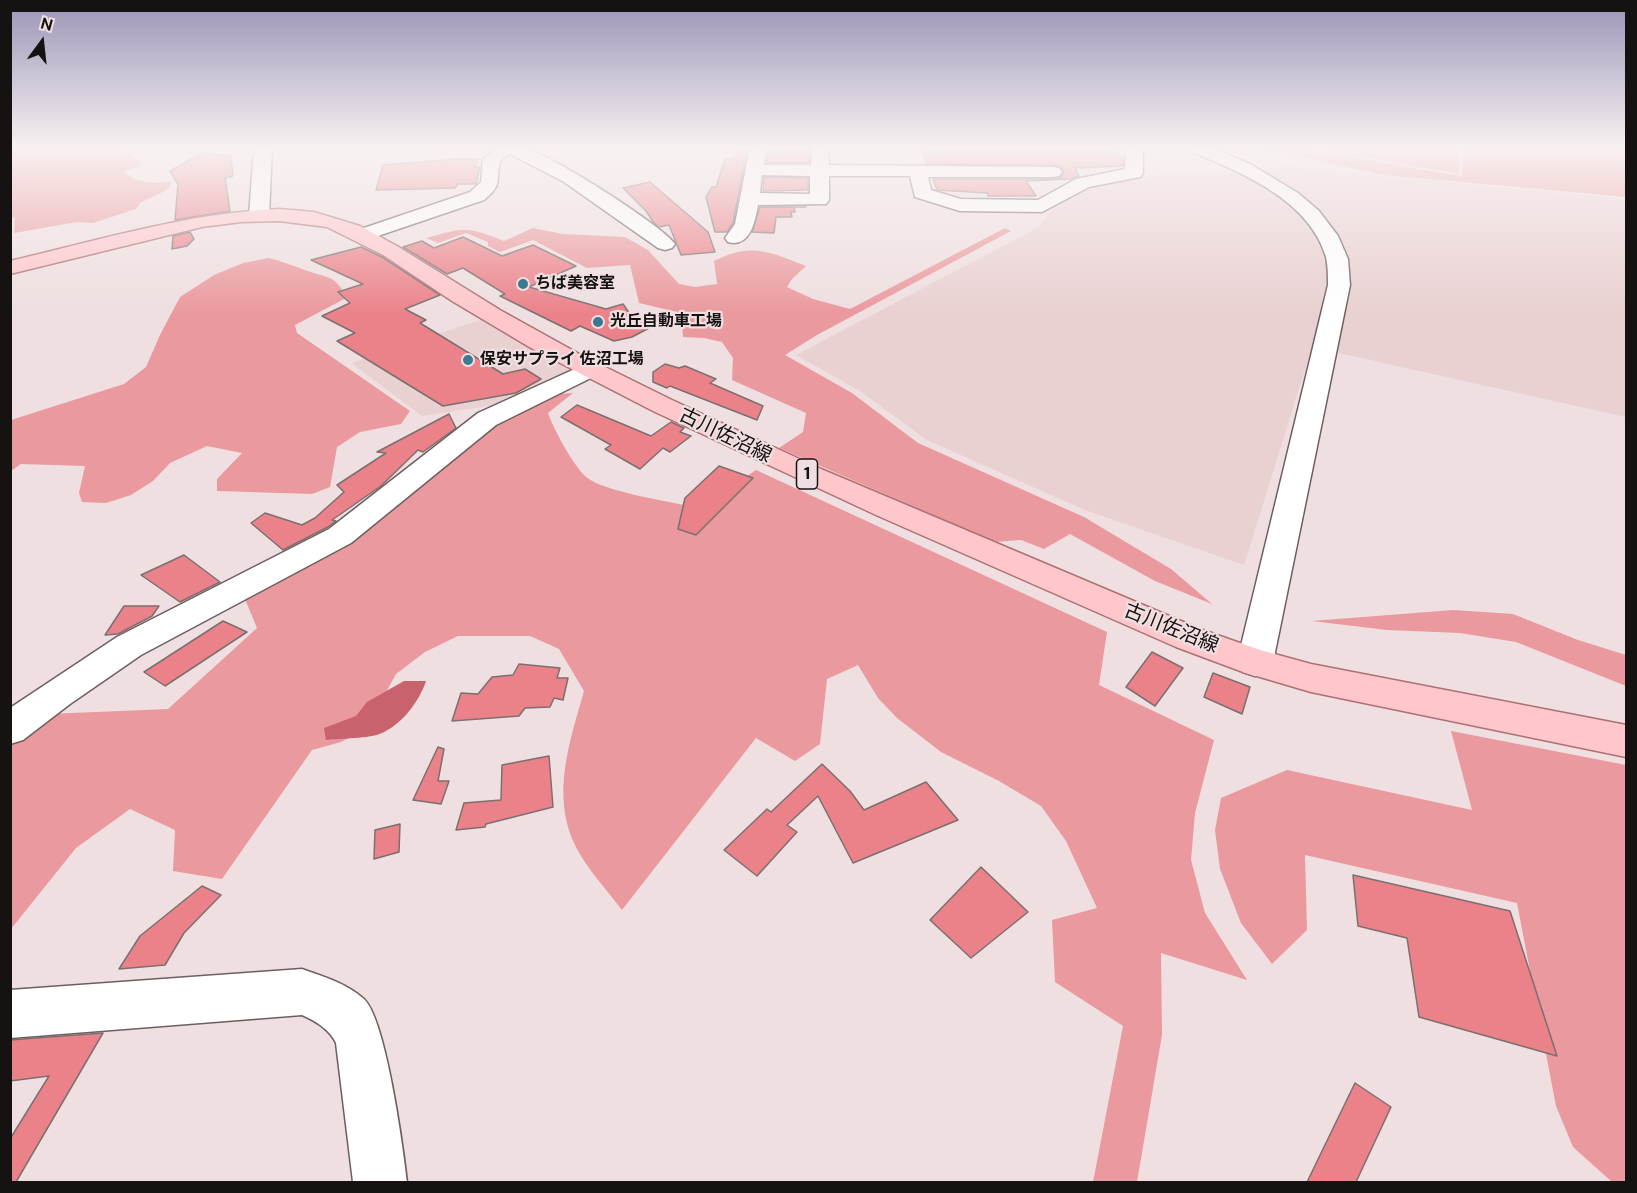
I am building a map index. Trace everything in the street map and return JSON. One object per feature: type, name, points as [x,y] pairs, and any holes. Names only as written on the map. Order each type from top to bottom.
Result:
[{"type":"main road","name":"古川佐沼線","points":[[10,268],[185,225],[259,216],[310,218],[340,225],[362,235],[505,324],[590,369],[786,465],[1188,638],[1255,662],[1311,678],[1626,741]]},
{"type":"street","points":[[259,216],[260,203]]},
{"type":"street","points":[[362,235],[457,203]]},
{"type":"street","points":[[606,203],[665,244]]},
{"type":"street","points":[[735,238],[745,225],[749,203]]},
{"type":"street","points":[[953,203],[960,205],[1042,206],[1047,203]]},
{"type":"street","points":[[1255,662],[1339,285],[1341,267],[1332,240],[1324,228],[1296,203]]},
{"type":"street","points":[[10,729],[57,694],[129,646],[340,536],[487,419],[590,369]]},
{"type":"street","points":[[10,1014],[302,992],[328,1002],[349,1018],[360,1043],[380,1182]]},
{"type":"shaded area","points":[[10,203],[141,203],[136,209],[93,223],[77,222],[14,233],[15,218],[10,216]]},
{"type":"shaded area","points":[[1062,203],[1626,203],[1626,417],[1312,347],[1244,565],[1085,510],[927,440],[860,391],[796,355],[1039,227],[1052,210]]},
{"type":"shaded area","points":[[533,228],[563,234],[625,237],[648,250],[679,284],[695,287],[717,284],[714,261],[727,255],[750,251],[771,253],[806,266],[787,287],[813,299],[850,309],[1005,228],[1011,231],[817,335],[785,355],[852,393],[918,443],[1084,517],[1171,569],[1212,604],[1155,581],[1070,534],[1044,549],[1021,540],[995,542],[779,448],[803,432],[806,413],[732,380],[733,358],[722,342],[683,337],[681,313],[639,303],[630,265],[587,268],[533,240],[500,252],[488,246],[488,242],[466,233],[438,243],[426,238],[465,230],[504,241]]},
{"type":"shaded area","points":[[269,258],[330,278],[339,285],[346,298],[295,325],[297,333],[410,411],[401,424],[360,432],[337,447],[330,487],[312,494],[217,491],[217,479],[242,453],[207,446],[170,463],[153,481],[131,495],[106,503],[82,502],[79,493],[85,466],[21,464],[11,471],[11,420],[124,384],[146,367],[180,297],[214,275],[243,263]]},
{"type":"shaded area","name":"保安サプライ 佐沼工場","points":[[480,320],[571,371],[502,404],[422,416],[351,363]]},
{"type":"shaded area","points":[[573,393],[548,413],[559,438],[575,464],[586,477],[595,482],[623,492],[699,508],[756,470],[1107,632],[1099,685],[1214,740],[1195,813],[1191,860],[1205,913],[1247,980],[1161,953],[1162,1035],[1137,1182],[1093,1182],[1123,1026],[1055,982],[1052,920],[1097,908],[1066,841],[1041,806],[999,781],[941,752],[897,718],[878,698],[858,665],[827,679],[820,744],[795,761],[756,738],[622,910],[586,863],[568,828],[564,808],[565,769],[568,749],[584,691],[559,649],[530,636],[458,636],[425,652],[396,674],[366,729],[341,742],[312,750],[222,879],[173,871],[175,830],[130,809],[76,848],[11,929],[11,744],[48,714],[168,709],[257,628],[245,599],[479,434],[557,394]]},
{"type":"shaded area","points":[[1453,610],[1513,614],[1578,640],[1626,655],[1626,686],[1516,642],[1460,633],[1387,630],[1312,621]]},
{"type":"shaded area","points":[[404,681],[426,681],[419,697],[396,724],[376,735],[326,740],[324,728],[356,716],[367,702]]},
{"type":"shaded area","points":[[1451,731],[1626,765],[1626,1181],[1612,1182],[1573,1147],[1556,1106],[1517,903],[1305,855],[1307,930],[1272,964],[1241,923],[1220,869],[1215,830],[1221,798],[1287,770],[1472,810]]},
{"type":"building","points":[[176,203],[229,203],[230,211],[175,220]]},
{"type":"building","points":[[638,203],[674,203],[708,232],[715,252],[681,255],[669,225],[659,227]]},
{"type":"building","points":[[707,203],[737,203],[733,223],[727,232],[715,232]]},
{"type":"building","points":[[760,207],[794,207],[795,212],[791,212],[792,217],[776,217],[774,233],[752,232]]},
{"type":"building","points":[[190,232],[194,239],[187,246],[172,249],[173,236]]},
{"type":"building","points":[[463,237],[502,256],[533,245],[576,266],[529,287],[606,309],[623,304],[630,314],[636,312],[651,327],[632,337],[614,341],[580,326],[571,331],[500,296],[505,294],[463,268],[447,274],[403,247],[422,241],[434,248]]},
{"type":"building","points":[[361,247],[382,257],[440,295],[405,309],[426,320],[420,323],[503,374],[525,369],[541,379],[516,393],[443,406],[337,341],[355,333],[322,316],[350,303],[338,292],[363,284],[311,260]]},
{"type":"building","points":[[665,364],[679,368],[685,366],[716,379],[710,383],[763,406],[757,420],[670,386],[667,388],[653,382],[653,372]]},
{"type":"building","points":[[577,405],[651,436],[671,422],[684,428],[680,432],[691,436],[670,452],[663,448],[640,469],[605,449],[611,445],[561,417]]},
{"type":"building","points":[[449,414],[456,428],[423,452],[418,450],[381,486],[332,520],[336,521],[328,527],[283,550],[251,523],[265,513],[302,525],[315,518],[344,492],[337,485],[386,453],[377,452]]},
{"type":"building","points":[[719,466],[753,478],[696,535],[678,529],[685,498]]},
{"type":"building","points":[[184,555],[220,582],[180,602],[141,575]]},
{"type":"building","points":[[124,606],[159,606],[152,616],[118,634],[105,635]]},
{"type":"building","points":[[223,621],[247,632],[165,686],[144,672]]},
{"type":"building","points":[[1152,652],[1183,668],[1155,706],[1126,687]]},
{"type":"building","points":[[519,664],[560,668],[557,678],[568,678],[563,700],[554,698],[550,707],[525,708],[519,716],[452,721],[461,693],[478,694],[492,677],[513,675]]},
{"type":"building","points":[[1213,673],[1250,687],[1242,714],[1204,697]]},
{"type":"building","points":[[438,747],[444,749],[438,781],[449,781],[441,804],[413,800]]},
{"type":"building","points":[[549,756],[553,807],[486,824],[485,827],[456,830],[464,803],[501,800],[502,765]]},
{"type":"building","points":[[822,764],[850,791],[864,810],[926,782],[958,820],[853,863],[818,796],[787,825],[797,832],[757,876],[724,850],[767,809],[771,812]]},
{"type":"building","points":[[400,824],[399,852],[374,859],[375,830]]},
{"type":"building","points":[[981,867],[1028,912],[971,958],[930,920]]},
{"type":"building","points":[[1353,875],[1510,911],[1557,1056],[1419,1017],[1407,938],[1358,926]]},
{"type":"building","points":[[202,886],[221,895],[184,933],[165,965],[119,969],[140,936]]},
{"type":"building","points":[[103,1033],[16,1182],[10,1182],[10,1139],[49,1076],[10,1081],[10,1040]]},
{"type":"building","points":[[1355,1083],[1391,1107],[1356,1182],[1307,1182]]},
{"type":"place","name":"ちば美容室","points":[[523,284]]},
{"type":"place","name":"光丘自動車工場","points":[[598,322]]},
{"type":"place","name":"保安サプライ 佐沼工場","points":[[468,360]]}]
